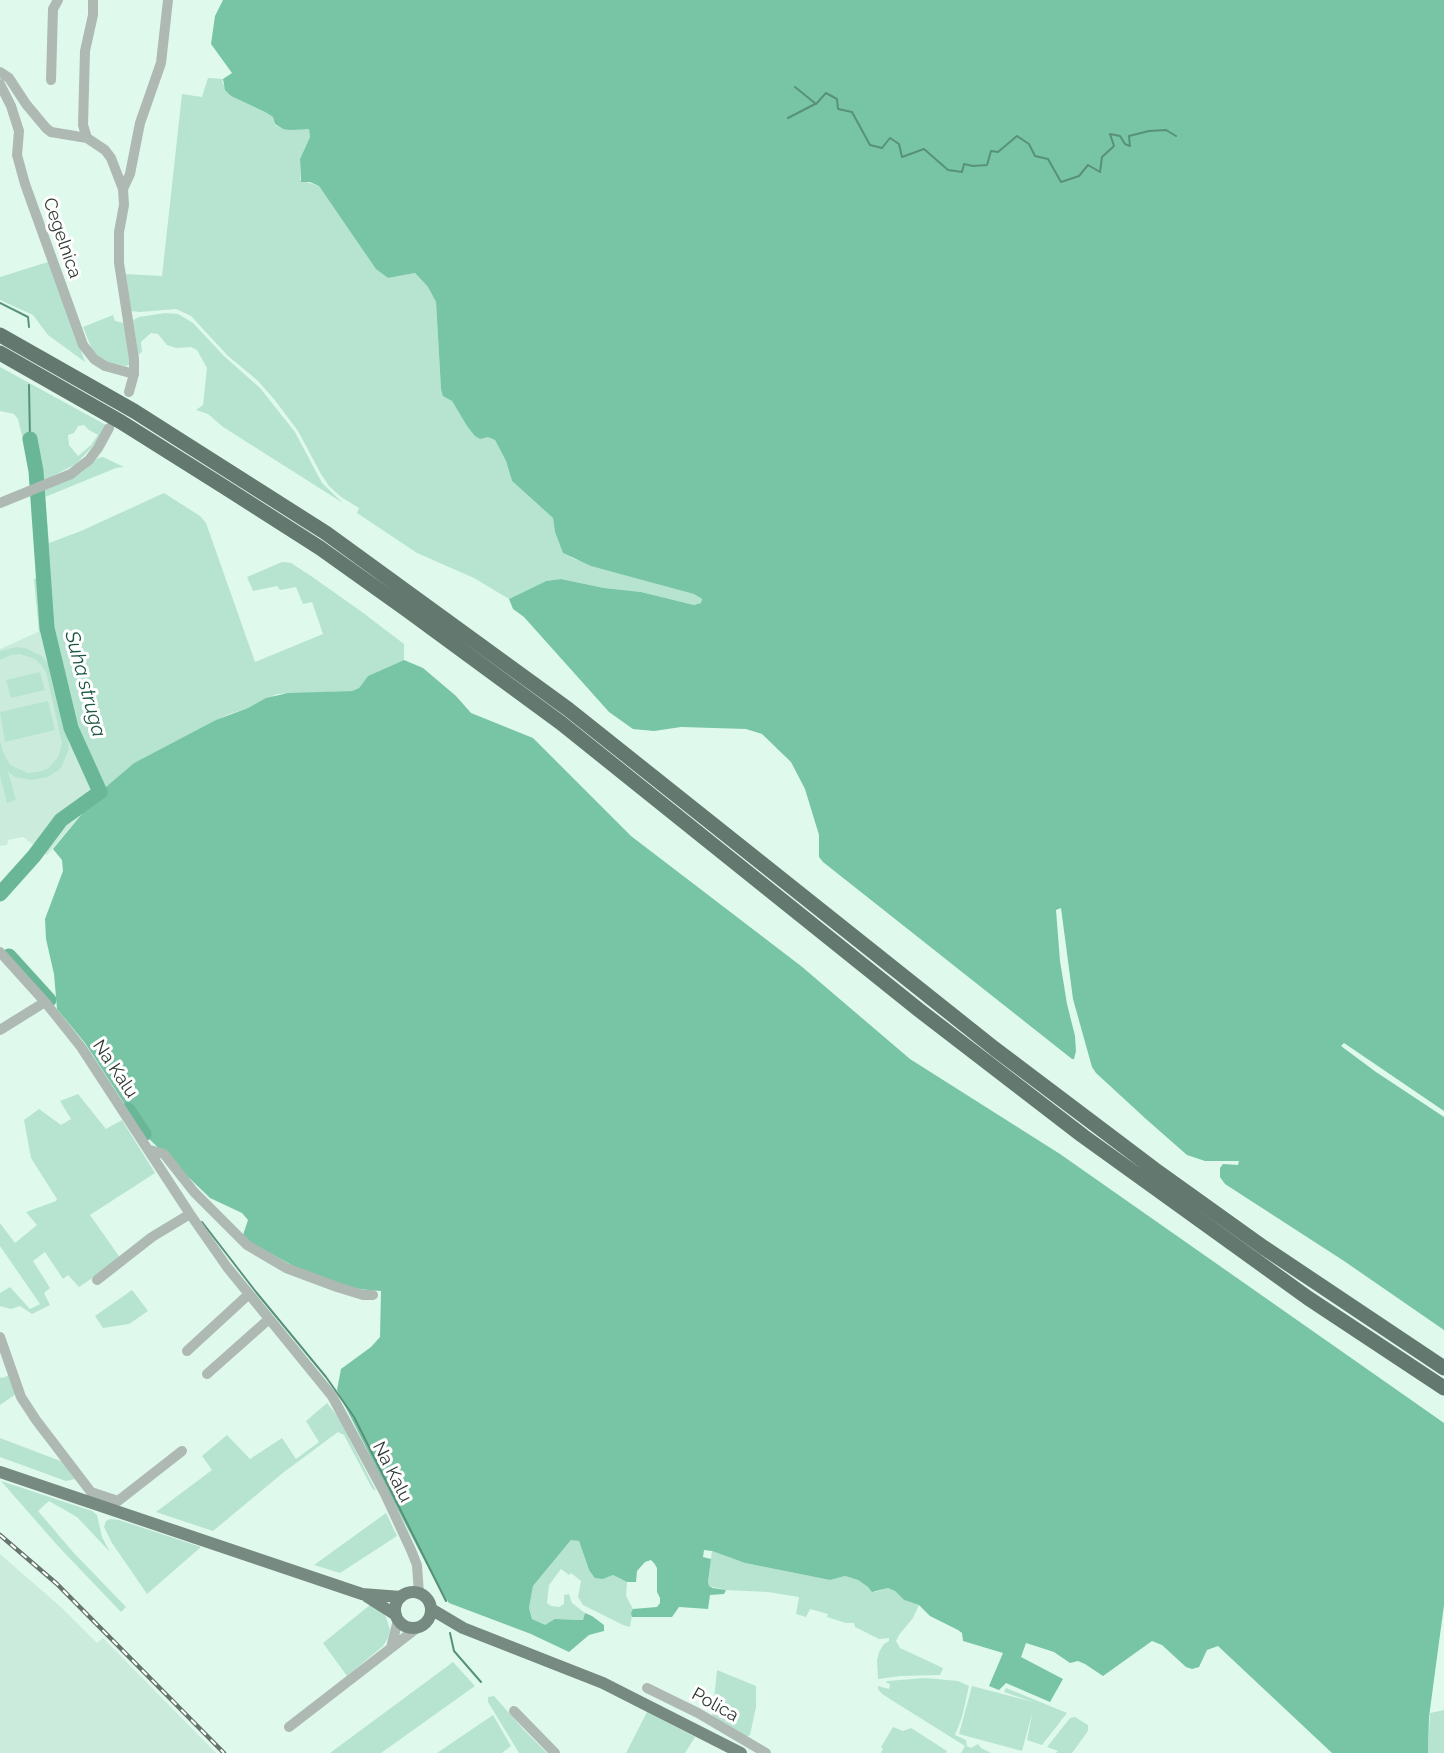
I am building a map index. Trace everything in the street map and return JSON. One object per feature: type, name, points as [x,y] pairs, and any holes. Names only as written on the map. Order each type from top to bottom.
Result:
[{"type":"highway","points":[[0,335],[134,411],[234,472],[326,533],[568,709],[995,1049],[1146,1163],[1263,1247],[1444,1368]]},
{"type":"highway","points":[[0,353],[122,422],[320,548],[407,610],[561,723],[902,996],[1083,1136],[1290,1285],[1444,1388]]},
{"type":"highway","points":[[1427,1377],[1439,1394],[1444,1397]]},
{"type":"main road","points":[[0,1473],[92,1498],[363,1594],[401,1597],[410,1593],[420,1594],[427,1600],[431,1609],[462,1628],[603,1683],[729,1750],[741,1753]]},
{"type":"main road","points":[[363,1594],[405,1626],[462,1628]]},
{"type":"main road","points":[[397,1618],[396,1605],[401,1597]]},
{"type":"main road","points":[[422,1625],[431,1609]]},
{"type":"street","points":[[51,80],[53,9],[58,0]]},
{"type":"street","points":[[87,138],[83,125],[85,51],[93,15],[93,0]]},
{"type":"street","points":[[129,392],[134,374],[133,347],[119,263],[123,189],[130,174],[140,123],[161,63],[168,0]]},
{"type":"street","points":[[0,72],[9,78],[26,104],[51,132],[87,138],[105,150],[111,158],[123,189]]},
{"type":"street","name":"Cegelnica","points":[[0,84],[19,131],[16,155],[25,184],[83,345],[94,359],[105,366],[134,374]]},
{"type":"street","points":[[0,503],[71,474],[89,460],[109,428]]},
{"type":"street","name":"Na Kalu","points":[[0,952],[45,1002],[81,1047],[190,1214],[249,1294],[326,1387],[384,1492],[411,1550],[417,1565],[420,1594]]},
{"type":"street","points":[[24,978],[31,990],[29,1011]]},
{"type":"street","points":[[0,1030],[45,1002]]},
{"type":"street","points":[[150,1150],[164,1154],[194,1192],[247,1245],[286,1268],[337,1287],[363,1295],[373,1295]]},
{"type":"street","points":[[97,1280],[152,1237],[190,1214]]},
{"type":"street","points":[[187,1351],[249,1294]]},
{"type":"street","points":[[207,1374],[269,1319]]},
{"type":"street","points":[[1,1341],[21,1397],[92,1498],[118,1501],[182,1451]]},
{"type":"street","points":[[391,1648],[397,1618]]},
{"type":"street","points":[[289,1727],[422,1625]]},
{"type":"street","name":"Polica","points":[[647,1688],[698,1713],[766,1753]]},
{"type":"street","points":[[514,1710],[555,1753]]},
{"type":"shaded area","points":[[208,78],[223,79],[222,82],[231,96],[273,117],[275,125],[283,129],[309,129],[310,137],[300,159],[300,180],[319,186],[377,269],[388,278],[415,273],[428,287],[436,302],[441,389],[452,401],[467,426],[495,440],[506,461],[512,481],[553,518],[555,532],[563,553],[574,559],[694,594],[702,599],[701,603],[694,605],[641,592],[604,588],[561,579],[546,581],[509,599],[474,578],[417,553],[357,513],[359,508],[329,486],[298,431],[274,399],[257,380],[228,356],[191,316],[176,309],[131,311],[124,274],[162,276],[182,94],[202,97]]},
{"type":"shaded area","points":[[48,262],[85,362],[48,335],[33,315],[0,300],[0,277]]},
{"type":"shaded area","points":[[165,313],[178,314],[193,323],[224,356],[260,388],[295,432],[322,483],[343,503],[223,427],[208,414],[196,410],[203,405],[207,368],[197,350],[191,347],[176,348],[167,345],[158,334],[151,333],[141,342],[142,352],[138,355],[133,320]]},
{"type":"shaded area","points":[[113,315],[115,321],[124,323],[131,361],[129,365],[104,361],[93,352],[83,327]]},
{"type":"shaded area","points":[[0,367],[106,425],[93,446],[76,464],[45,480],[37,481],[34,444],[23,440],[18,419],[14,414],[0,411]],"holes":[[[84,425],[98,435],[91,445],[78,456],[69,445],[68,435],[74,433],[78,426]]]},
{"type":"shaded area","points":[[103,457],[124,467],[116,468],[45,497],[49,543],[164,493],[200,516],[206,523],[255,662],[323,634],[312,602],[303,604],[296,587],[280,590],[277,586],[253,591],[247,577],[282,562],[291,563],[311,576],[404,644],[404,660],[368,676],[359,688],[352,691],[277,694],[227,715],[134,763],[100,792],[71,728],[48,628],[39,632],[34,579],[39,577],[42,594],[45,595],[40,491],[81,473],[98,458]]},
{"type":"shaded area","points":[[47,628],[71,728],[100,792],[47,855],[23,837],[8,840],[7,845],[0,846],[0,649]]},
{"type":"shaded area","points":[[16,647],[25,648],[42,656],[52,669],[69,749],[61,768],[48,777],[31,780],[15,777],[8,772],[16,800],[7,803],[0,776],[0,741],[10,765],[28,773],[49,768],[58,757],[62,743],[46,672],[42,666],[35,659],[20,654],[0,660],[0,651]]},
{"type":"shaded area","points":[[40,672],[45,690],[11,698],[6,680]]},
{"type":"shaded area","points":[[48,701],[55,730],[5,742],[0,712]]},
{"type":"shaded area","points":[[78,1094],[106,1129],[122,1120],[155,1173],[90,1215],[121,1259],[79,1287],[68,1275],[63,1279],[45,1252],[33,1261],[50,1288],[44,1293],[50,1305],[32,1314],[20,1306],[11,1309],[0,1306],[0,1293],[10,1287],[30,1309],[40,1304],[0,1246],[0,1223],[15,1243],[37,1225],[26,1212],[57,1199],[31,1158],[24,1120],[39,1109],[61,1125],[71,1119],[60,1101]]},
{"type":"shaded area","points":[[132,1290],[148,1311],[129,1324],[103,1328],[95,1316]]},
{"type":"shaded area","points":[[10,1375],[16,1394],[0,1405],[0,1377]]},
{"type":"shaded area","points":[[327,1403],[338,1417],[376,1491],[372,1488],[344,1435],[338,1432],[284,1472],[213,1531],[156,1512],[212,1470],[202,1456],[227,1435],[250,1459],[282,1438],[296,1459],[319,1442],[306,1421]]},
{"type":"shaded area","points":[[0,1438],[63,1462],[75,1479],[66,1481],[0,1457]]},
{"type":"shaded area","points":[[1,1481],[92,1511],[97,1515],[102,1537],[110,1552],[77,1517],[49,1501],[38,1511],[73,1552],[126,1607],[121,1612],[57,1545]]},
{"type":"shaded area","points":[[386,1513],[397,1536],[340,1573],[314,1565]]},
{"type":"shaded area","points":[[110,1519],[201,1547],[147,1594],[112,1543],[104,1527],[106,1521]]},
{"type":"shaded area","points":[[571,1540],[579,1541],[589,1570],[603,1579],[613,1575],[627,1582],[626,1596],[633,1609],[630,1627],[583,1605],[578,1597],[581,1581],[561,1569],[549,1585],[547,1603],[559,1607],[564,1604],[564,1595],[569,1594],[572,1603],[585,1613],[583,1620],[562,1619],[545,1626],[532,1619],[529,1608],[533,1586]]},
{"type":"shaded area","points":[[712,1551],[745,1563],[830,1580],[845,1576],[858,1580],[875,1592],[888,1588],[895,1591],[904,1600],[919,1605],[913,1618],[896,1641],[900,1648],[943,1668],[940,1675],[878,1679],[879,1652],[889,1638],[879,1639],[855,1627],[854,1623],[827,1617],[828,1614],[810,1609],[806,1617],[796,1614],[799,1597],[768,1592],[726,1590],[709,1586]]},
{"type":"shaded area","points":[[0,1554],[62,1608],[97,1643],[103,1638],[216,1753],[0,1753]]},
{"type":"shaded area","points":[[370,1605],[382,1611],[386,1617],[390,1630],[388,1638],[383,1646],[347,1676],[323,1643]]},
{"type":"shaded area","points":[[453,1662],[475,1686],[381,1753],[330,1753]]},
{"type":"shaded area","points":[[717,1670],[756,1686],[756,1707],[750,1735],[744,1738],[712,1720]]},
{"type":"shaded area","points":[[925,1678],[958,1681],[969,1686],[955,1735],[966,1740],[967,1746],[971,1748],[978,1744],[991,1753],[961,1753],[965,1746],[882,1694],[878,1689],[878,1686],[889,1689],[890,1684],[885,1682],[888,1681]]},
{"type":"shaded area","points":[[972,1686],[1033,1702],[1004,1692],[1006,1688],[1067,1713],[1042,1745],[1027,1740],[1033,1710],[1022,1751],[959,1734]]},
{"type":"shaded area","points":[[494,1696],[547,1753],[519,1753],[488,1702],[488,1697]]},
{"type":"shaded area","points":[[1444,1710],[1444,1753],[1428,1753],[1430,1713]]},
{"type":"shaded area","points":[[647,1712],[695,1737],[685,1753],[626,1753]]},
{"type":"shaded area","points":[[493,1715],[511,1746],[502,1753],[437,1753]]},
{"type":"shaded area","points":[[1075,1717],[1088,1725],[1088,1731],[1072,1753],[1056,1753],[1058,1751],[1047,1747],[1070,1718]]},
{"type":"shaded area","points":[[893,1727],[903,1731],[911,1728],[947,1751],[946,1753],[881,1753],[883,1749],[881,1747]]},
{"type":"green space","points":[[223,0],[1444,0],[1444,1111],[1344,1043],[1341,1046],[1444,1117],[1444,1330],[1344,1261],[1225,1184],[1220,1177],[1220,1168],[1223,1164],[1238,1165],[1239,1161],[1205,1161],[1187,1155],[1096,1073],[1092,1067],[1073,999],[1061,908],[1056,910],[1060,961],[1075,1036],[1074,1059],[823,862],[819,857],[819,835],[805,789],[791,762],[762,734],[746,729],[681,727],[654,731],[633,729],[609,712],[524,617],[513,609],[509,599],[546,581],[561,579],[604,588],[641,592],[694,605],[701,603],[702,599],[694,594],[591,566],[563,553],[555,532],[553,518],[512,481],[506,461],[495,440],[488,437],[480,439],[475,436],[452,401],[443,396],[436,302],[428,287],[415,273],[388,278],[376,269],[319,186],[310,182],[301,182],[300,159],[310,137],[309,129],[283,129],[275,124],[273,117],[231,96],[225,90],[223,79],[232,73],[211,44],[215,16]]},
{"type":"green space","points":[[404,660],[423,668],[456,696],[471,713],[533,738],[631,836],[801,966],[910,1059],[1060,1154],[1444,1423],[1444,1605],[1429,1717],[1428,1753],[1332,1753],[1218,1646],[1207,1650],[1199,1667],[1192,1669],[1186,1667],[1162,1645],[1152,1641],[1103,1676],[1078,1661],[1070,1663],[1054,1652],[1026,1643],[1021,1657],[1063,1679],[1050,1702],[1006,1683],[999,1690],[989,1686],[1003,1653],[963,1641],[962,1633],[958,1630],[930,1616],[919,1605],[904,1600],[895,1591],[888,1588],[872,1592],[858,1580],[845,1576],[830,1580],[745,1563],[712,1551],[704,1550],[703,1557],[711,1559],[709,1586],[726,1590],[724,1594],[710,1595],[708,1609],[679,1607],[672,1617],[632,1617],[633,1609],[657,1607],[660,1603],[657,1592],[657,1568],[654,1563],[651,1560],[645,1562],[637,1571],[636,1582],[627,1582],[613,1575],[603,1579],[595,1578],[589,1570],[579,1541],[571,1540],[533,1586],[529,1608],[532,1619],[545,1625],[555,1619],[583,1620],[585,1613],[604,1625],[604,1631],[589,1635],[569,1652],[531,1634],[449,1603],[441,1592],[337,1390],[341,1369],[371,1347],[380,1337],[381,1291],[357,1289],[321,1281],[242,1238],[248,1220],[242,1213],[210,1198],[144,1134],[85,1043],[57,1009],[45,919],[63,871],[62,860],[53,849],[100,792],[134,763],[216,720],[248,708],[266,698],[288,693],[352,691],[359,688],[368,676]]},
{"type":"waterway","points":[[795,87],[816,104],[826,93],[837,99],[838,109],[852,112],[870,145],[882,148],[890,138],[899,144],[902,157],[924,149],[948,170],[962,172],[964,164],[987,165],[991,151],[998,152],[1017,136],[1029,144],[1035,156],[1048,159],[1061,182],[1079,176],[1088,165],[1100,172],[1102,157],[1114,146],[1110,134],[1120,136],[1125,144],[1130,146],[1129,136],[1149,131],[1166,130],[1176,136]]},
{"type":"waterway","points":[[788,118],[815,104]]},
{"type":"waterway","points":[[0,303],[28,317],[29,327]]},
{"type":"waterway","points":[[29,385],[30,439]]},
{"type":"waterway","name":"Suha struga","points":[[0,894],[34,856],[61,820],[100,792],[71,728],[47,628],[36,471],[30,439]]},
{"type":"waterway","name":"Suha struga","points":[[9,956],[49,1000]]},
{"type":"waterway","name":"Suha struga","points":[[128,1110],[144,1134]]},
{"type":"waterway","points":[[202,1222],[326,1377],[354,1417],[446,1601]]},
{"type":"waterway","points":[[450,1633],[454,1651],[481,1682]]},
{"type":"railway","points":[[0,1535],[57,1584],[224,1753]]}]
